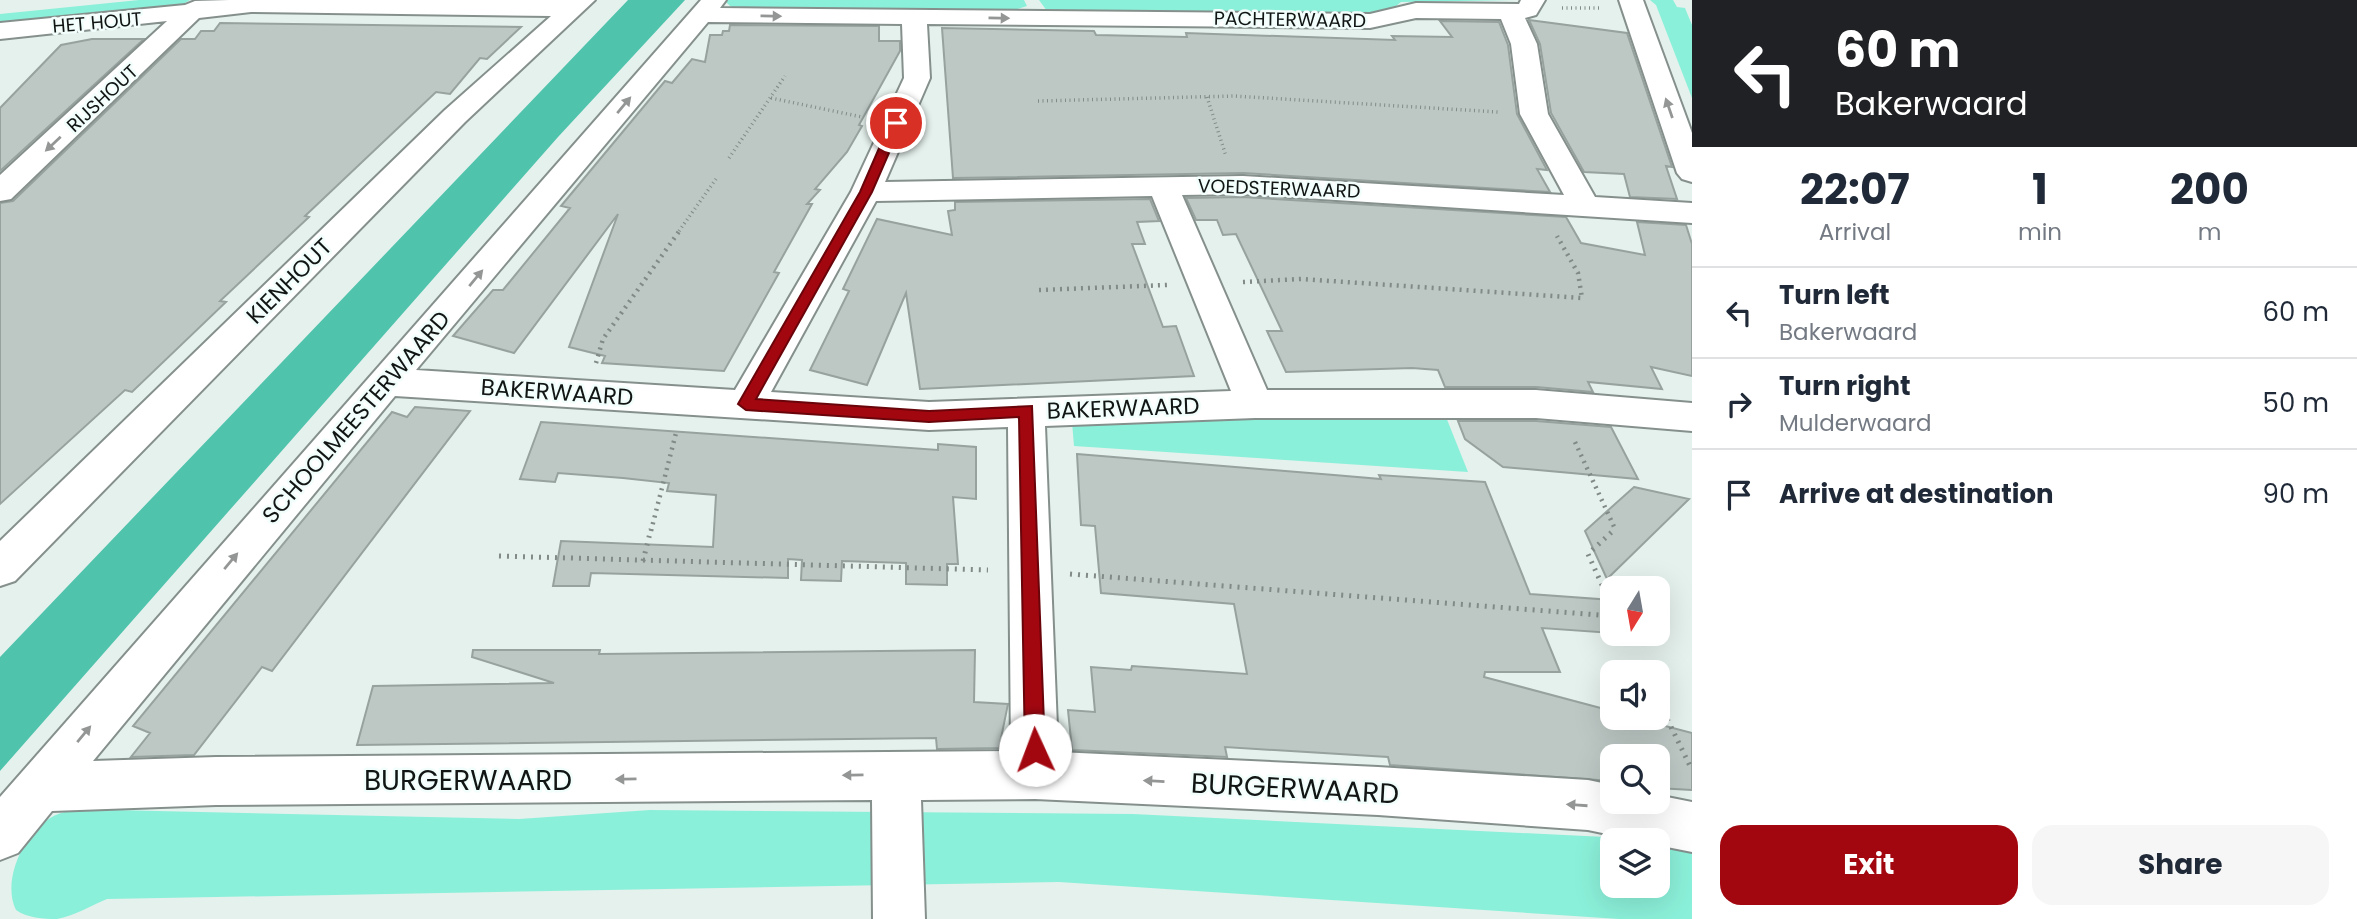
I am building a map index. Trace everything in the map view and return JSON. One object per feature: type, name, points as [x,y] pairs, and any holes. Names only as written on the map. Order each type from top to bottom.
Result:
[{"type":"street","name":"HET HOUT","points":[[0,31],[196,7],[578,4]]},
{"type":"street","name":"KIENHOUT","points":[[0,568],[455,116],[578,4]]},
{"type":"street","points":[[1633,4],[1692,173]]},
{"type":"street","name":"PACHTERWAARD","points":[[708,7],[914,17],[1036,9],[1370,21],[1386,20],[1421,10],[1524,6]]},
{"type":"street","points":[[1524,6],[1524,44],[1534,114],[1584,205]]},
{"type":"street","name":"RIJSHOUT","points":[[0,192],[196,7]]},
{"type":"street","name":"SCHOOLMEESTERWAARD","points":[[0,835],[236,555],[388,382],[708,7]]},
{"type":"street","points":[[746,404],[866,192],[917,78],[914,17]]},
{"type":"street","points":[[1162,185],[1255,404]]},
{"type":"street","name":"VOEDSTERWAARD","points":[[866,192],[1236,185],[1692,213]]},
{"type":"street","name":"BAKERWAARD","points":[[388,382],[929,416],[1255,404],[1558,406],[1692,417]]},
{"type":"street","points":[[1026,411],[1035,775]]},
{"type":"street","points":[[896,774],[899,919]]},
{"type":"street","name":"BURGERWAARD","points":[[40,787],[216,781],[1035,775],[1378,791],[1588,805],[1692,827]]},
{"type":"path","points":[[1524,6],[1633,4]]},
{"type":"path","points":[[729,158],[785,76]]},
{"type":"path","points":[[1038,101],[1207,97],[1534,114]]},
{"type":"path","points":[[1207,97],[1236,185]]},
{"type":"path","points":[[771,98],[896,123]]},
{"type":"path","points":[[586,394],[603,339],[716,179]]},
{"type":"path","points":[[1039,290],[1301,279],[1582,298],[1578,273],[1538,202]]},
{"type":"path","points":[[643,561],[684,400]]},
{"type":"path","points":[[1558,406],[1616,531],[1588,554],[1600,580]]},
{"type":"path","points":[[1670,725],[1692,770]]},
{"type":"shaded area","points":[[139,0],[190,0],[180,6],[0,24],[0,14]]},
{"type":"shaded area","points":[[628,0],[685,0],[558,137],[0,771],[0,657]]},
{"type":"shaded area","points":[[724,0],[1024,0],[1027,6],[1014,10],[732,8]]},
{"type":"shaded area","points":[[1039,0],[1515,0],[1401,2],[1385,15],[1047,11]]},
{"type":"shaded area","points":[[1650,0],[1673,0],[1677,7],[1685,8],[1692,25],[1692,98],[1656,5]]},
{"type":"shaded area","points":[[1442,407],[1468,472],[1074,446],[1072,422]]},
{"type":"shaded area","points":[[83,810],[519,819],[650,810],[1133,814],[1600,837],[1600,898],[1670,898],[1670,842],[1692,844],[1692,919],[1619,919],[1059,882],[107,899],[57,919],[20,913],[16,910],[12,897],[12,883],[15,867],[29,838],[39,826],[52,817]]},
{"type":"building","points":[[1529,20],[1627,33],[1672,167],[1666,166],[1677,199],[1630,197],[1624,174],[1584,172],[1551,113],[1540,44]]},
{"type":"building","points":[[1440,21],[1499,22],[1508,45],[1517,114],[1547,170],[1537,169],[1550,192],[1243,173],[953,178],[942,28],[1094,31],[1096,35],[1187,37],[1186,33],[1395,40],[1392,36],[1452,37]]},
{"type":"building","points":[[220,23],[521,27],[487,59],[480,58],[450,94],[436,92],[305,216],[309,217],[220,301],[226,302],[132,392],[125,390],[0,504],[0,203],[13,201],[181,39],[195,39],[201,31],[214,31]]},
{"type":"building","points":[[730,25],[879,26],[879,41],[900,41],[900,51],[847,152],[815,189],[820,190],[807,204],[812,204],[774,272],[779,273],[724,371],[602,363],[605,356],[569,347],[618,214],[514,353],[453,336],[493,290],[503,290],[570,208],[561,206],[665,81],[672,83],[692,59],[705,62],[710,35],[722,35],[723,31],[729,31]]},
{"type":"building","points":[[92,39],[144,39],[0,171],[0,108],[61,45]]},
{"type":"building","points":[[1243,197],[1566,217],[1581,243],[1645,255],[1637,222],[1686,225],[1692,244],[1692,376],[1651,367],[1662,389],[1588,382],[1593,392],[1536,387],[1445,387],[1438,370],[1412,368],[1286,372],[1267,331],[1282,331],[1236,234],[1223,235],[1217,220],[1196,220],[1186,198]]},
{"type":"building","points":[[1150,199],[1159,221],[1137,222],[1145,244],[1132,244],[1163,327],[1176,326],[1194,376],[920,389],[906,293],[867,385],[810,370],[849,291],[843,289],[877,219],[952,235],[948,211],[955,210],[955,202]]},
{"type":"building","points":[[415,407],[470,411],[272,671],[262,667],[194,755],[131,757],[150,733],[133,726],[392,412],[407,417]]},
{"type":"building","points":[[1458,421],[1536,421],[1611,427],[1638,479],[1503,467],[1465,439]]},
{"type":"building","points":[[541,422],[938,450],[938,444],[976,447],[976,499],[953,497],[958,564],[947,564],[947,585],[906,584],[906,563],[842,561],[841,581],[801,580],[802,560],[788,559],[788,578],[591,573],[589,586],[553,586],[561,541],[713,547],[716,495],[667,491],[669,483],[623,478],[558,473],[555,482],[520,479]]},
{"type":"building","points":[[1077,454],[1381,479],[1379,475],[1485,482],[1530,594],[1600,599],[1600,632],[1542,628],[1560,672],[1485,672],[1484,677],[1600,708],[1600,730],[1670,730],[1670,727],[1692,733],[1692,790],[1670,789],[1670,744],[1600,744],[1600,780],[1390,765],[1388,757],[1225,747],[1227,757],[1072,750],[1068,710],[1095,712],[1091,667],[1131,670],[1132,666],[1247,674],[1234,604],[1101,593],[1095,526],[1081,525]]},
{"type":"building","points":[[1634,487],[1689,499],[1610,576],[1606,576],[1585,531]]},
{"type":"building","points":[[473,650],[600,650],[599,654],[975,650],[974,702],[1008,704],[999,748],[937,749],[936,738],[357,745],[373,686],[554,683],[472,657]]},
{"type":"route","points":[[896,123],[866,192],[746,404],[807,411],[929,416],[1026,411],[1035,750]]}]
